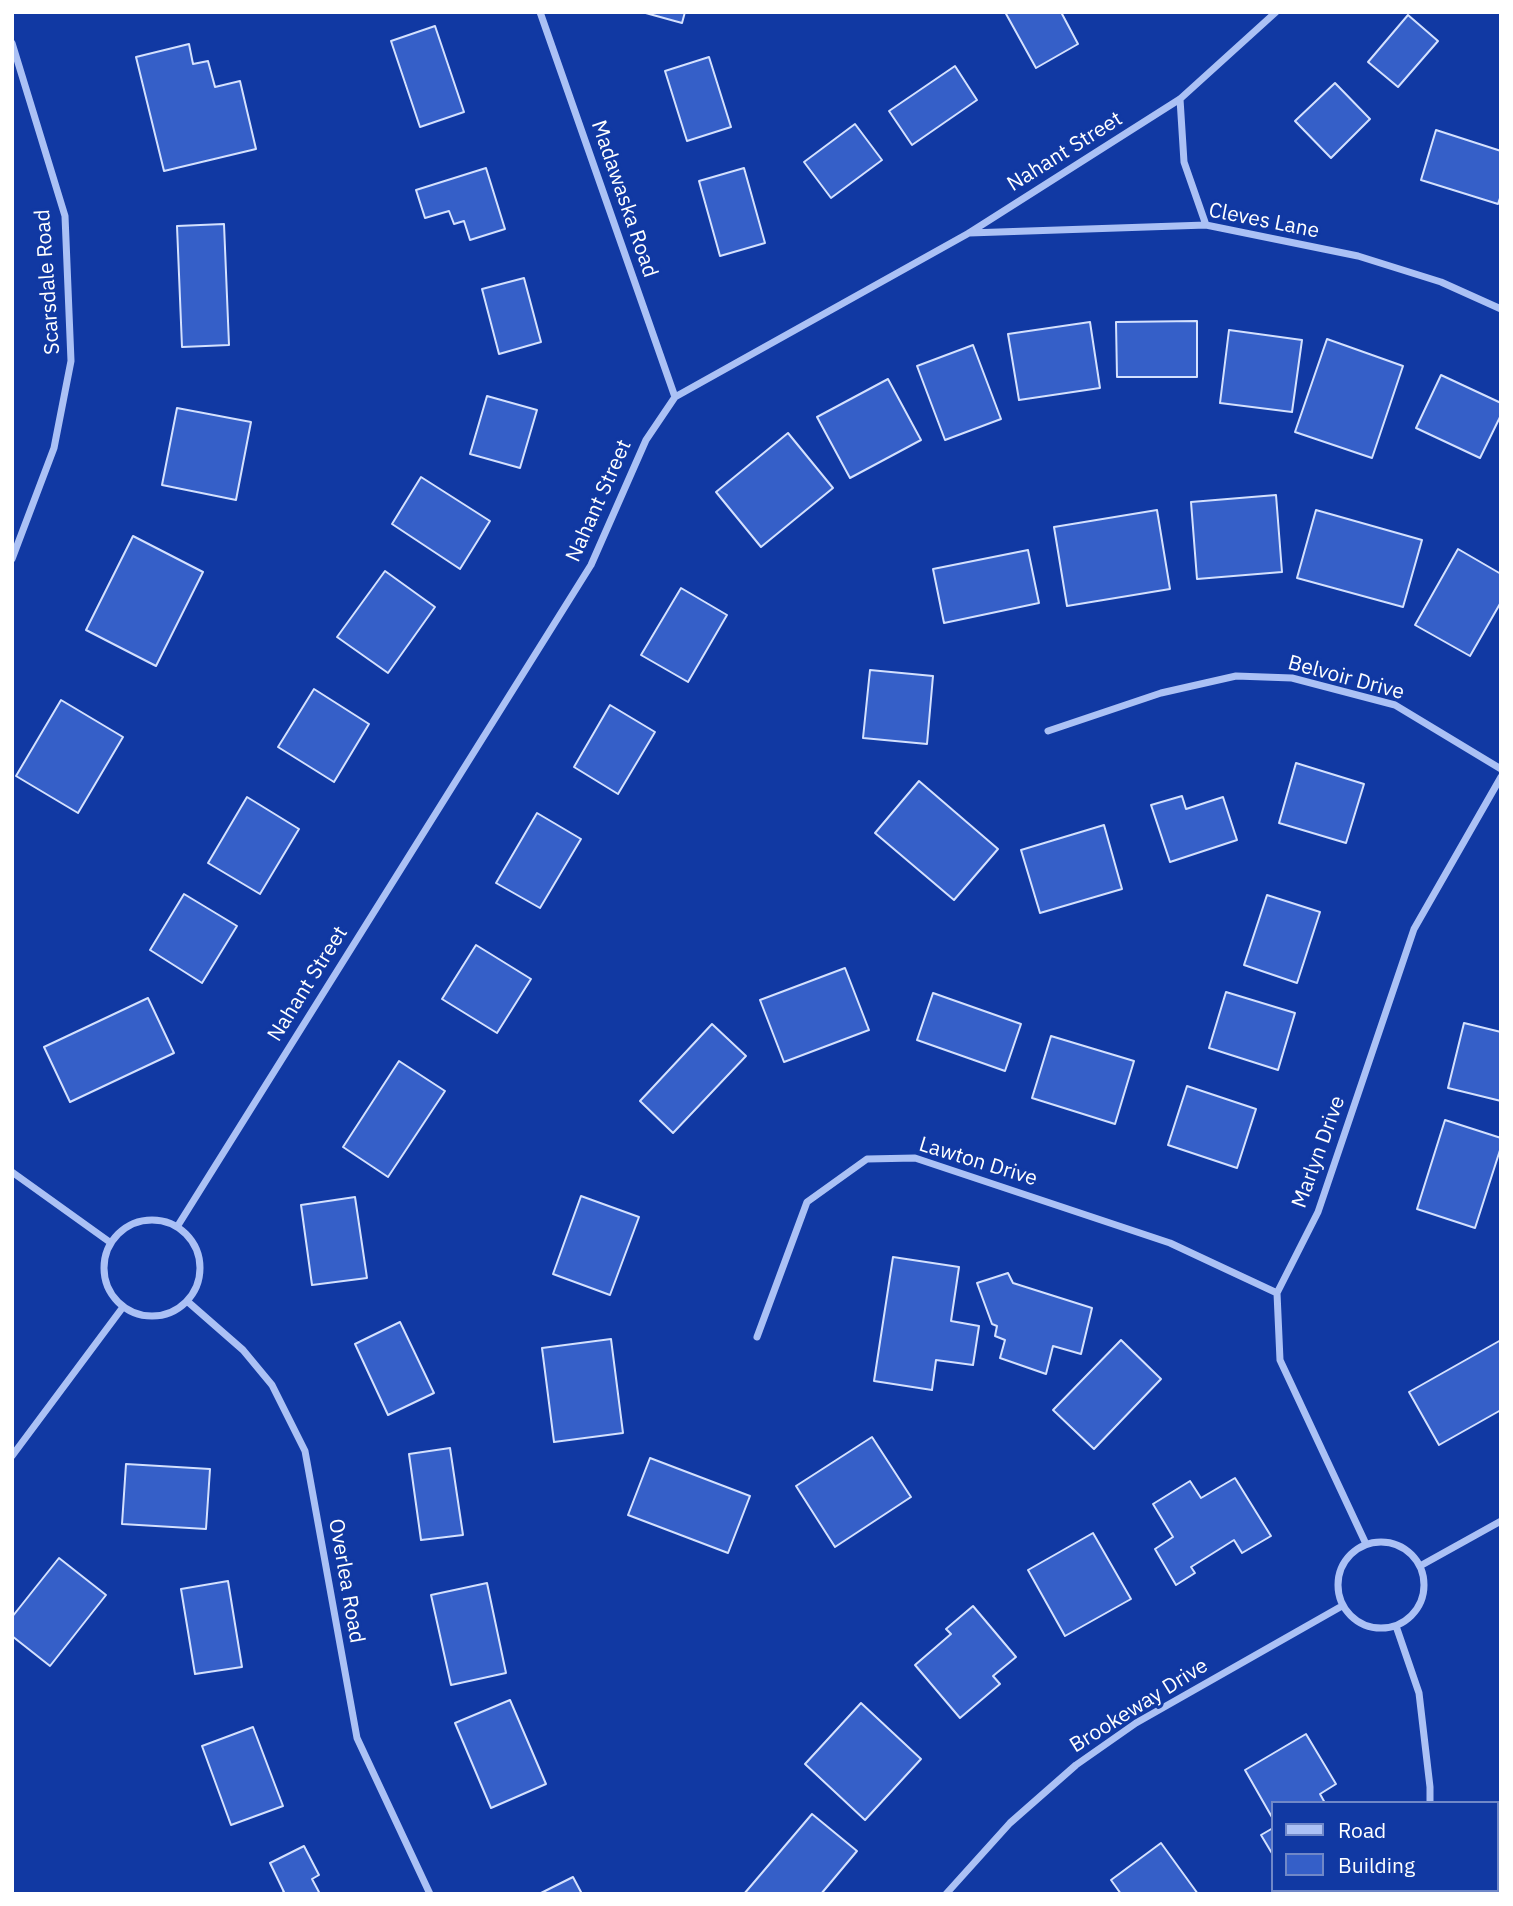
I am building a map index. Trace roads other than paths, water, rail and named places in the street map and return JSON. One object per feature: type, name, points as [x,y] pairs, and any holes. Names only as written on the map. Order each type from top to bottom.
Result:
[{"type":"street","name":"Madawaska Road","points":[[540,12],[675,397]]},
{"type":"street","name":"Nahant Street","points":[[177,1227],[592,565],[646,439],[675,397],[969,233],[1180,99],[1276,12]]},
{"type":"street","name":"Scarsdale Road","points":[[12,43],[65,216],[71,360],[54,448],[12,559]]},
{"type":"street","points":[[1180,99],[1184,162],[1206,225]]},
{"type":"street","name":"Cleves Lane","points":[[969,233],[1206,225],[1358,256],[1441,282],[1501,309]]},
{"type":"street","name":"Belvoir Drive","points":[[1048,731],[1161,693],[1236,676],[1292,677],[1395,705],[1501,769]]},
{"type":"street","name":"Marlyn Drive","points":[[1366,1544],[1280,1360],[1277,1293],[1318,1212],[1414,929],[1501,777]]},
{"type":"street","name":"Lawton Drive","points":[[757,1337],[807,1202],[867,1159],[915,1158],[1170,1243],[1277,1293]]},
{"type":"street","points":[[12,1172],[111,1243]]},
{"type":"street","points":[[163,1221],[177,1227],[192,1242],[199,1261],[199,1276],[195,1289],[187,1301],[176,1310],[156,1316],[135,1314],[113,1297],[106,1284],[103,1270],[111,1243],[120,1231],[133,1223],[163,1221]]},
{"type":"street","name":"Overlea Road","points":[[187,1301],[243,1350],[272,1385],[305,1451],[357,1738],[430,1894]]},
{"type":"street","points":[[12,1456],[123,1307]]},
{"type":"street","points":[[1420,1566],[1501,1521]]},
{"type":"street","points":[[1379,1542],[1403,1548],[1413,1555],[1420,1566],[1424,1580],[1421,1601],[1409,1619],[1396,1626],[1372,1628],[1360,1623],[1342,1606],[1338,1591],[1343,1563],[1353,1552],[1366,1544],[1379,1542]]},
{"type":"street","name":"Brookeway Drive","points":[[946,1894],[1010,1823],[1076,1765],[1136,1723],[1342,1606]]},
{"type":"street","points":[[1396,1626],[1419,1693],[1430,1801]]}]
